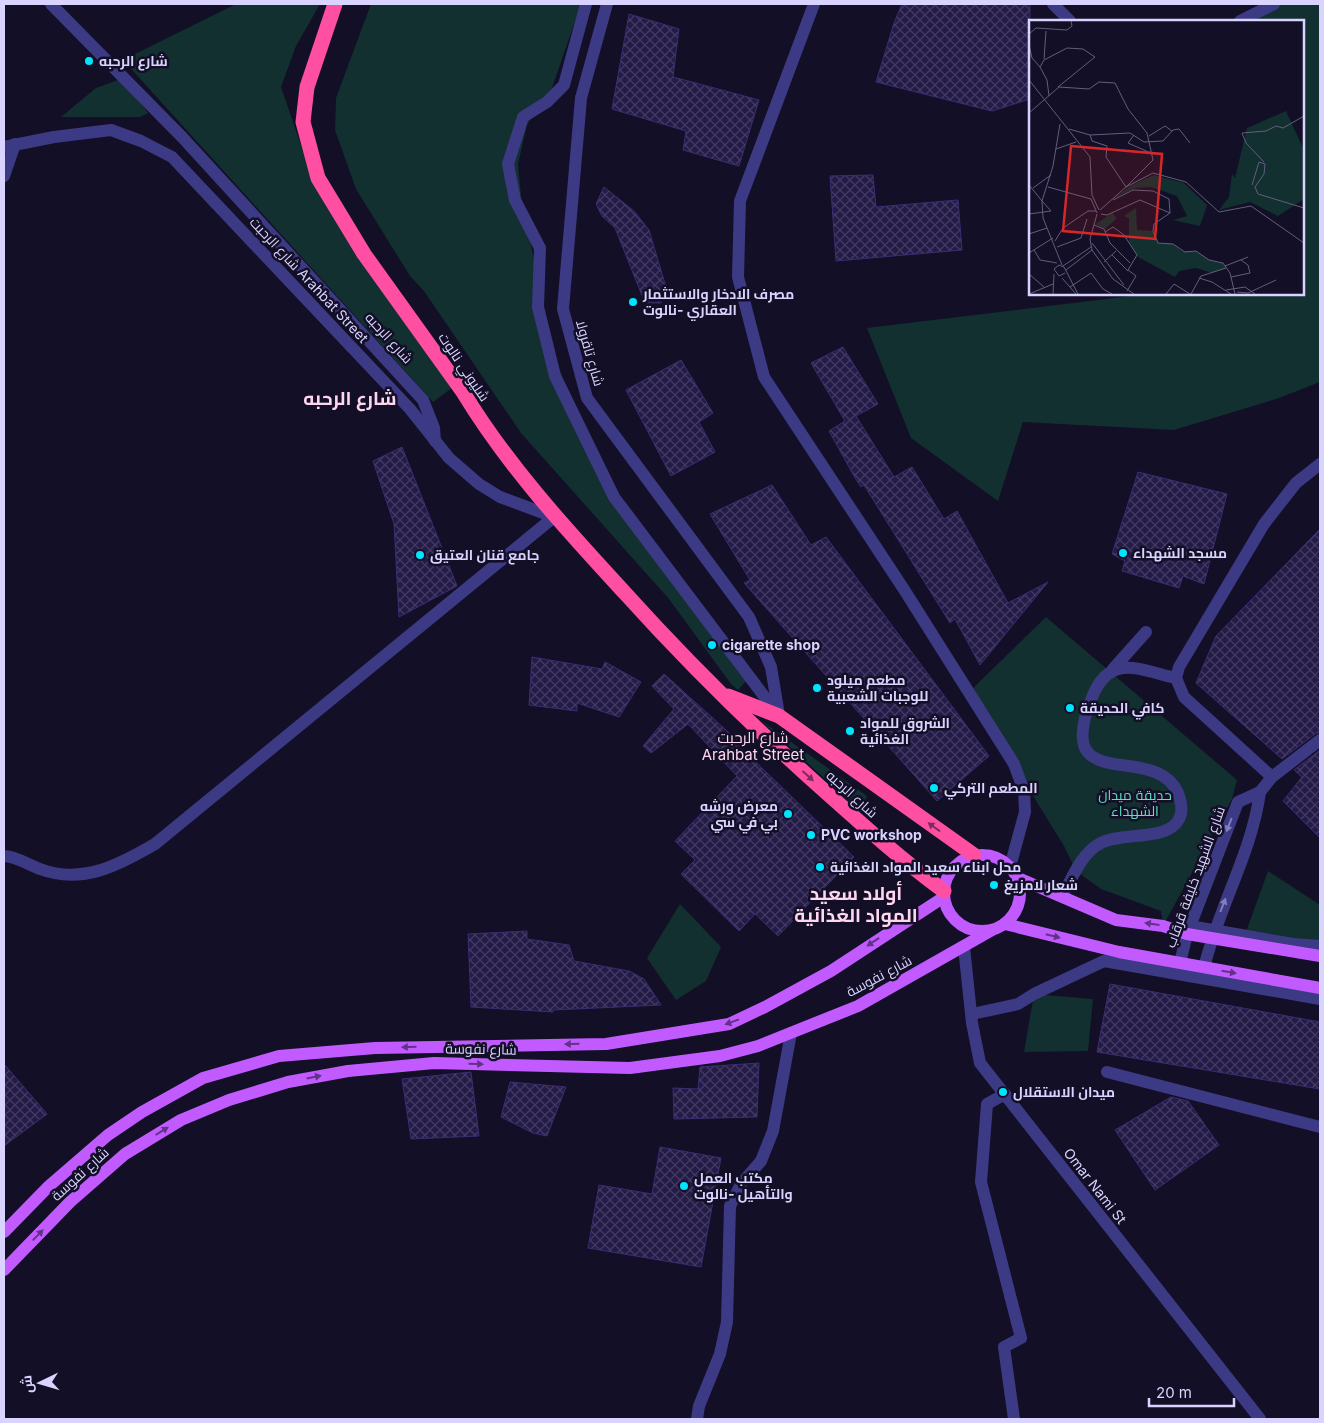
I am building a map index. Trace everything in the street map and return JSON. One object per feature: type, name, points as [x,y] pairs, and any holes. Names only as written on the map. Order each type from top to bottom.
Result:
[{"type":"highway","name":"شليوني نالوت","points":[[335,4],[307,86],[303,122],[318,178],[364,254],[463,392],[476,414],[554,517],[722,694]]},
{"type":"highway","name":"شارع الرحبه","points":[[722,694],[779,716],[974,855]]},
{"type":"highway","name":"شارع الرحبه","points":[[722,694],[764,737],[872,834],[944,894]]},
{"type":"main road","points":[[974,855],[987,855],[1000,859],[1010,867],[1018,878],[1021,894],[1016,911],[1005,924],[992,930],[976,931],[960,925],[950,913],[944,894],[948,875],[959,862],[974,855]]},
{"type":"main road","points":[[1018,878],[1116,920],[1212,934],[1320,956]]},
{"type":"main road","name":"شارع نفوسة","points":[[4,1232],[48,1186],[108,1135],[142,1112],[202,1078],[279,1056],[375,1048],[606,1044],[672,1035],[729,1024],[766,1008],[831,971],[944,894]]},
{"type":"main road","points":[[1005,924],[1119,952],[1320,988]]},
{"type":"main road","name":"شارع نفوسة","points":[[4,1270],[70,1202],[125,1154],[181,1120],[229,1100],[288,1082],[348,1071],[434,1063],[630,1068],[720,1056],[758,1046],[858,1006],[992,930]]},
{"type":"street","name":"شارع الرحبه","points":[[51,4],[182,136],[423,400],[434,428],[436,444]]},
{"type":"street","points":[[586,4],[564,85],[547,102],[523,117],[508,164],[515,200],[540,248],[538,307],[555,376],[614,497],[779,716]]},
{"type":"street","name":"شارع تاقرولا","points":[[607,4],[580,98],[563,309],[588,398],[749,617],[771,667],[779,716]]},
{"type":"street","points":[[814,4],[740,201],[738,277],[764,377],[905,590],[1014,764],[1024,791],[1025,812],[1010,867]]},
{"type":"street","points":[[1053,4],[1069,20]]},
{"type":"street","points":[[1242,20],[1274,4]]},
{"type":"street","name":"شارع الرحبت Arahbat Street","points":[[4,176],[9,145],[111,130],[141,141],[172,157],[410,409],[449,458],[500,497],[554,517]]},
{"type":"street","points":[[1272,777],[1184,697],[1176,678],[1186,655],[1264,524],[1296,483],[1320,464]]},
{"type":"street","points":[[4,856],[10,856],[40,869],[65,876],[93,873],[120,865],[155,844],[554,517]]},
{"type":"street","points":[[1062,896],[1081,863],[1099,844],[1131,835],[1162,833],[1172,829],[1180,818],[1181,809],[1178,792],[1168,780],[1140,768],[1103,763],[1087,752],[1082,736],[1082,725],[1085,715],[1099,682],[1146,632]]},
{"type":"street","points":[[1113,669],[1131,668],[1176,678]]},
{"type":"street","points":[[1204,968],[1212,934],[1257,818],[1260,792],[1272,777],[1320,740]]},
{"type":"street","name":"شارع الشهيد خليفة قرقاب","points":[[1180,963],[1188,930],[1238,802],[1260,792]]},
{"type":"street","points":[[1212,934],[1320,946]]},
{"type":"street","name":"Omar Nami St","points":[[964,947],[980,1063],[1260,1419]]},
{"type":"street","points":[[972,1014],[1018,1004],[1034,994],[1104,961],[1320,999]]},
{"type":"street","points":[[697,1419],[699,1406],[720,1354],[727,1322],[730,1206],[741,1184],[760,1161],[773,1131],[791,1033]]},
{"type":"street","points":[[1107,1072],[1320,1127]]},
{"type":"street","points":[[1004,1094],[987,1104],[981,1182],[1021,1338],[1004,1347],[1014,1419]]},
{"type":"green space","points":[[236,4],[320,4],[296,46],[281,87],[313,180],[452,388],[433,402],[123,60]]},
{"type":"green space","points":[[371,4],[581,4],[552,88],[527,125],[518,164],[521,196],[535,265],[533,297],[563,379],[614,497],[748,679],[738,690],[731,684],[669,599],[521,433],[424,291],[410,276],[356,189],[335,130],[336,98]]},
{"type":"green space","points":[[1274,4],[1320,4],[1320,382],[1279,398],[1174,430],[1023,422],[998,501],[911,438],[867,328],[1139,295],[1304,295],[1304,20],[1242,20]]},
{"type":"green space","points":[[118,80],[133,93],[148,113],[140,117],[61,117],[96,88]]},
{"type":"green space","name":"حديقة ميدان الشهداء","points":[[1046,617],[1237,780],[1232,799],[1163,926],[1161,911],[1101,889],[1076,871],[1064,846],[969,692]]},
{"type":"green space","points":[[759,719],[867,796],[861,812]]},
{"type":"green space","points":[[1268,871],[1320,905],[1320,951],[1242,943]]},
{"type":"green space","points":[[680,904],[721,947],[706,981],[676,1000],[647,958]]},
{"type":"green space","points":[[1034,994],[1093,999],[1088,1051],[1024,1052]]},
{"type":"building","points":[[902,4],[1030,4],[1029,99],[992,111],[876,82],[894,23]]},
{"type":"building","points":[[629,14],[679,29],[673,77],[759,100],[739,166],[683,150],[686,131],[612,109]]},
{"type":"building","points":[[873,175],[876,207],[958,200],[962,250],[836,261],[830,176]]},
{"type":"building","points":[[604,187],[634,211],[649,230],[666,287],[661,303],[645,303],[615,228],[602,216],[596,204]]},
{"type":"building","points":[[843,347],[878,404],[856,416],[894,477],[912,467],[944,519],[957,511],[1008,603],[1048,582],[980,665],[955,619],[950,623],[864,485],[861,487],[854,476],[829,431],[845,421],[811,363]]},
{"type":"building","points":[[681,360],[713,413],[699,422],[715,452],[671,476],[626,390]]},
{"type":"building","name":"جامع قنان العتيق","points":[[402,447],[457,586],[399,617],[394,524],[373,461]]},
{"type":"building","points":[[1138,472],[1227,494],[1204,584],[1183,576],[1179,588],[1122,571],[1125,561],[1112,554]]},
{"type":"building","points":[[772,485],[811,545],[826,537],[989,756],[937,801],[744,583],[750,580],[710,514]]},
{"type":"building","points":[[1320,529],[1320,732],[1282,759],[1196,683],[1216,636]]},
{"type":"building","points":[[532,657],[602,669],[605,662],[641,682],[619,717],[577,703],[577,711],[529,705]]},
{"type":"building","points":[[664,674],[737,740],[735,742],[854,857],[778,936],[755,914],[739,931],[681,874],[695,860],[675,841],[737,776],[688,724],[651,753],[643,746],[674,709],[652,686]]},
{"type":"building","points":[[1320,750],[1320,838],[1283,801],[1302,777],[1294,770]]},
{"type":"building","points":[[527,931],[527,939],[569,945],[574,961],[629,971],[644,979],[661,1005],[553,1010],[553,1012],[471,1007],[468,934]]},
{"type":"building","points":[[1110,984],[1320,1022],[1320,1089],[1097,1052]]},
{"type":"building","points":[[759,1063],[757,1117],[674,1119],[673,1088],[698,1089],[700,1067]]},
{"type":"building","points":[[4,1064],[47,1114],[4,1146]]},
{"type":"building","points":[[471,1072],[479,1136],[411,1139],[402,1079]]},
{"type":"building","points":[[510,1082],[566,1087],[547,1136],[533,1133],[501,1117]]},
{"type":"building","points":[[1171,1097],[1188,1101],[1219,1145],[1155,1190],[1115,1130]]},
{"type":"building","points":[[660,1147],[721,1158],[701,1267],[588,1248],[599,1185],[652,1194]]},
{"type":"place","name":"شارع الرحبه","points":[[89,61]]},
{"type":"place","name":"مصرف الادخار والاستثمار العقاري -نالوت","points":[[633,302]]},
{"type":"place","name":"مسجد الشهداء","points":[[1123,553]]},
{"type":"place","name":"جامع قنان العتيق","points":[[420,555]]},
{"type":"place","name":"cigarette shop","points":[[712,645]]},
{"type":"place","name":"مطعم ميلود للوجبات الشعبية","points":[[817,688]]},
{"type":"place","name":"كافي الحديقة","points":[[1070,708]]},
{"type":"place","name":"الشروق للمواد الغذائية","points":[[850,731]]},
{"type":"place","name":"المطعم التركي","points":[[934,788]]},
{"type":"place","name":"معرض ورشه بي في سي","points":[[788,814]]},
{"type":"place","name":"PVC workshop","points":[[811,835]]},
{"type":"place","name":"محل ابناء سعيد المواد الغذائية","points":[[820,867]]},
{"type":"place","name":"شعار لامزيغ","points":[[994,885]]},
{"type":"place","name":"ميدان الاستقلال","points":[[1003,1092]]},
{"type":"place","name":"مكتب العمل والتأهيل -نالوت","points":[[684,1186]]},
{"type":"district","name":"شارع الرحبه","points":[[350,398]]},
{"type":"district","name":"شارع الرحبت Arahbat Street","points":[[753,746]]},
{"type":"district","name":"أولاد سعيد المواد الغذائية","points":[[856,904]]}]
